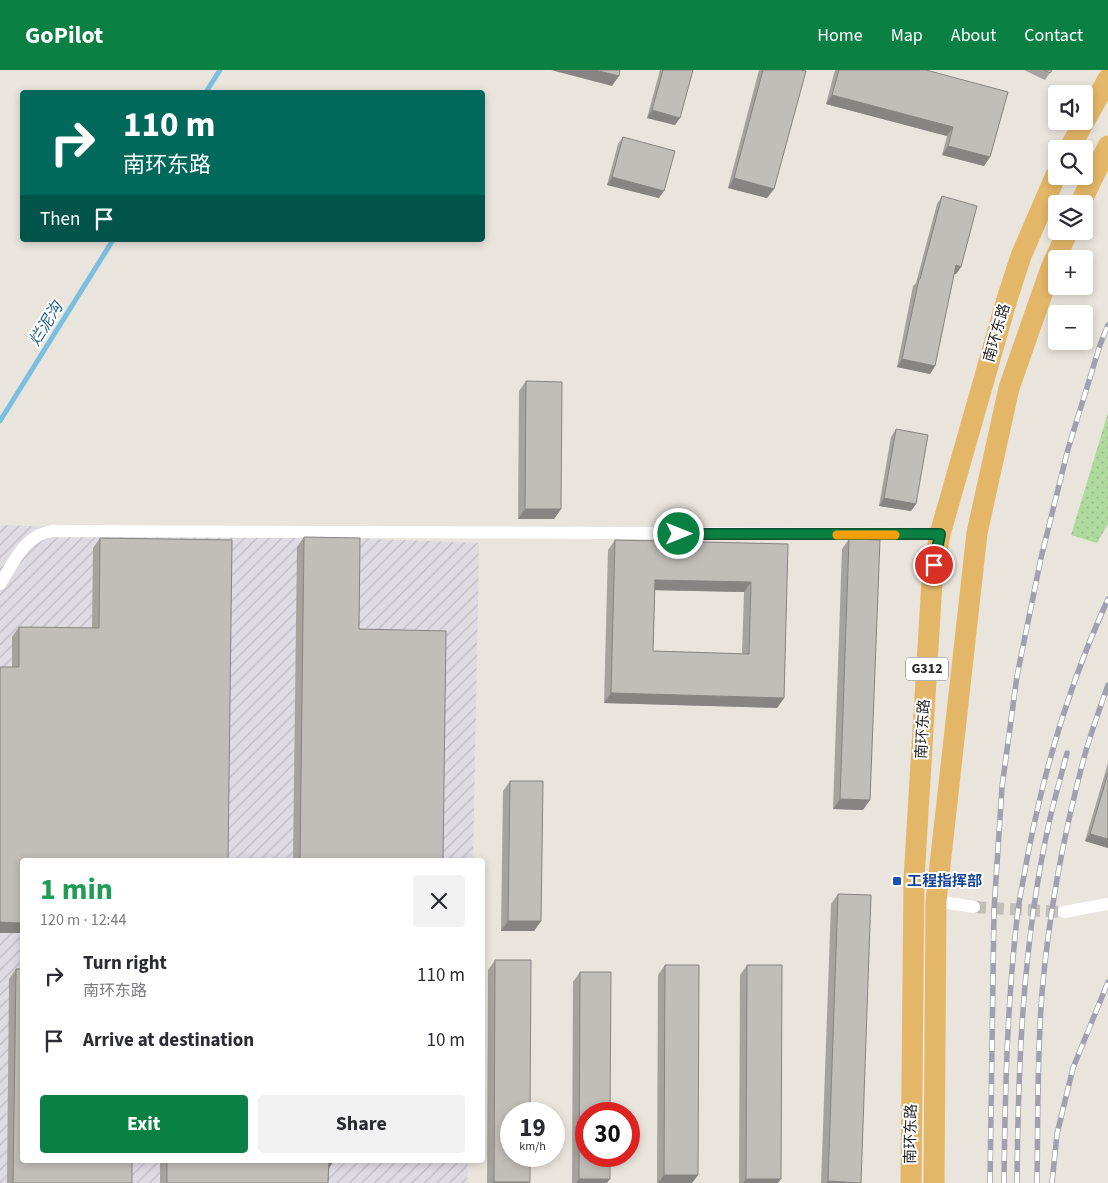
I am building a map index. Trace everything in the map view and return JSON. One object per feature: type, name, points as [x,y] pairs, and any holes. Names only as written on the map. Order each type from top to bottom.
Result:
[{"type":"highway","points":[[1074,140],[1108,79]]},
{"type":"highway","points":[[1084,195],[1108,146]]},
{"type":"highway","name":"南环东路","points":[[911,1183],[914,879],[932,581],[940,534],[1006,299],[1021,256],[1052,185]]},
{"type":"highway","name":"南环东路","points":[[934,1183],[936,901],[977,532],[1009,388],[1051,268],[1064,240]]},
{"type":"street","points":[[0,584],[28,541],[35,535],[53,531],[940,534]]},
{"type":"street","points":[[936,901],[974,907]]},
{"type":"street","points":[[1064,912],[1108,904]]},
{"type":"shaded area","points":[[1,525],[479,543],[473,858],[20,858],[20,1163],[468,1163],[467,1183],[0,1183]]},
{"type":"green space","points":[[1108,413],[1108,524],[1097,543],[1071,535]]},
{"type":"building","points":[[595,70],[620,70],[619,76]]},
{"type":"building","points":[[663,70],[693,70],[680,118],[652,110]]},
{"type":"building","points":[[763,70],[806,71],[774,189],[734,178]]},
{"type":"building","points":[[839,70],[926,70],[1008,92],[990,157],[948,146],[953,127],[832,95]]},
{"type":"building","points":[[623,137],[675,151],[664,191],[612,177]]},
{"type":"building","points":[[942,196],[977,206],[961,267],[956,265],[935,366],[902,359],[919,279]]},
{"type":"building","points":[[526,381],[562,382],[561,509],[525,509]]},
{"type":"building","points":[[896,429],[928,435],[916,504],[884,498]]},
{"type":"building","points":[[304,537],[360,538],[359,629],[446,631],[443,858],[300,858]]},
{"type":"building","points":[[100,538],[232,540],[228,858],[20,858],[20,923],[0,922],[0,667],[19,667],[19,627],[99,628]]},
{"type":"building","points":[[849,539],[880,540],[870,800],[840,799]]},
{"type":"building","points":[[615,540],[788,544],[784,698],[611,693]],"holes":[[[655,580],[751,582],[749,654],[653,651]]]},
{"type":"building","points":[[1108,773],[1108,839],[1090,834]]},
{"type":"building","points":[[510,781],[543,781],[541,921],[508,921]]},
{"type":"building","points":[[838,894],[871,895],[861,1183],[828,1181]]},
{"type":"building","points":[[495,960],[531,960],[530,1102],[500,1102],[500,1167],[530,1167],[530,1182],[494,1182]]},
{"type":"building","points":[[665,965],[699,965],[698,1175],[664,1175]]},
{"type":"building","points":[[747,965],[782,965],[781,1179],[746,1179]]},
{"type":"building","points":[[16,969],[20,969],[20,1163],[132,1163],[132,1183],[13,1183]]},
{"type":"building","points":[[580,972],[611,972],[610,1102],[579,1102]]},
{"type":"building","points":[[167,1163],[329,1163],[328,1183],[167,1183]]},
{"type":"building","points":[[579,1167],[610,1167],[610,1179],[579,1179]]},
{"type":"waterway","name":"烂泥沟","points":[[207,90],[220,70]]},
{"type":"waterway","name":"烂泥沟","points":[[0,421],[112,242]]},
{"type":"tunnel","points":[[974,907],[1064,912]]},
{"type":"railway","points":[[990,1183],[994,910],[1002,787],[1017,676],[1041,558],[1068,449],[1108,325]]},
{"type":"railway","points":[[1004,1183],[1009,1017],[1020,896],[1041,792],[1050,759],[1070,694],[1108,599]]},
{"type":"railway","points":[[1037,1183],[1039,1040],[1049,932],[1058,872],[1077,783],[1108,685]]},
{"type":"railway","points":[[1017,1183],[1021,1047],[1033,912],[1051,814],[1067,753]]},
{"type":"railway","points":[[1052,1183],[1057,1134],[1073,1068],[1108,982]]},
{"type":"slow traffic","points":[[837,535],[895,535]]},
{"type":"place","name":"工程指挥部","points":[[897,881]]},
{"type":"route","points":[[679,534],[940,534],[934,565]]}]
